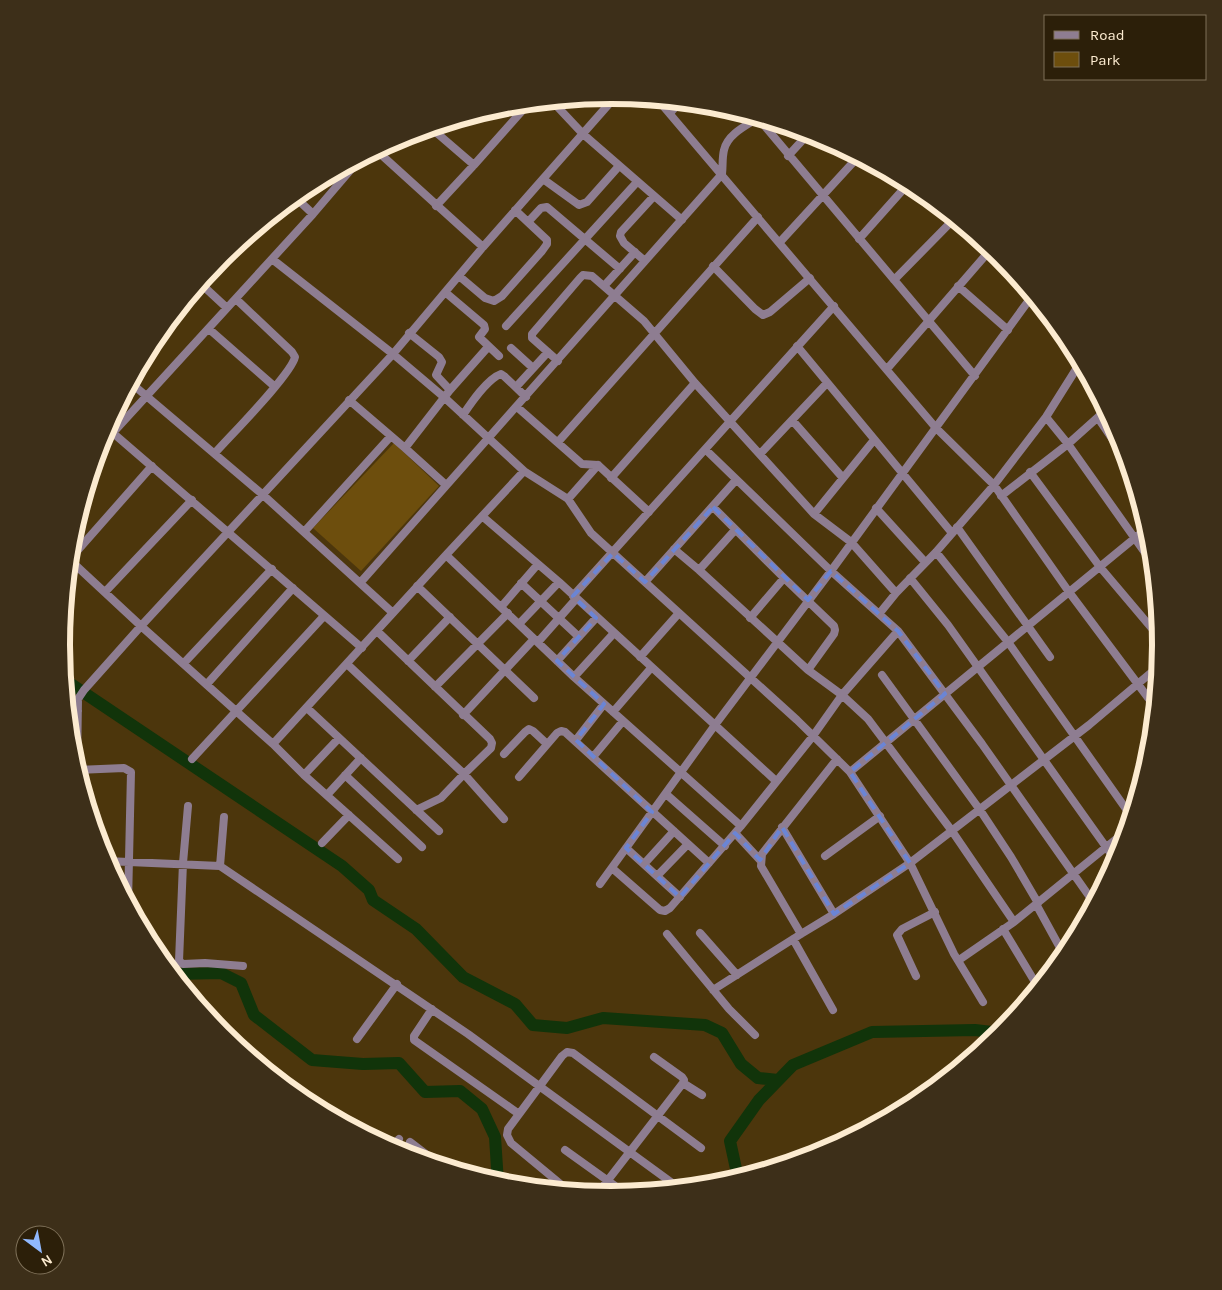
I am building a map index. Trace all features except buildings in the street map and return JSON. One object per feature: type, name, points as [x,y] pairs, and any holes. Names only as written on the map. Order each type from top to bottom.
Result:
[{"type":"street","points":[[78,734],[78,699],[84,690],[140,626],[393,354],[483,247],[609,104]]},
{"type":"street","points":[[558,107],[583,134],[682,220]]},
{"type":"street","points":[[665,107],[936,428],[994,485],[1069,592],[1149,699]]},
{"type":"street","points":[[670,113],[674,108]]},
{"type":"street","points":[[436,206],[521,112]]},
{"type":"street","points":[[360,583],[722,174],[723,151],[726,142],[752,122]]},
{"type":"street","points":[[765,126],[974,376]]},
{"type":"street","points":[[437,133],[474,165]]},
{"type":"street","points":[[788,156],[804,140]]},
{"type":"street","points":[[382,155],[483,247]]},
{"type":"street","points":[[780,242],[854,162]]},
{"type":"street","points":[[543,179],[579,205],[587,202],[620,166]]},
{"type":"street","points":[[116,427],[147,397],[349,172]]},
{"type":"street","points":[[506,326],[637,182]]},
{"type":"street","points":[[859,239],[903,189]]},
{"type":"street","points":[[645,261],[620,239],[620,232],[654,196]]},
{"type":"street","points":[[300,202],[313,214]]},
{"type":"street","points":[[528,222],[541,208],[547,207],[620,269]]},
{"type":"street","points":[[459,276],[484,298],[494,301],[498,299],[547,244],[544,236],[515,210]]},
{"type":"street","points":[[558,442],[758,217]]},
{"type":"street","points":[[894,280],[950,224]]},
{"type":"street","points":[[604,286],[635,252]]},
{"type":"street","points":[[886,369],[986,255]]},
{"type":"street","points":[[272,259],[393,354],[445,398],[524,471],[568,500],[591,533],[750,677],[850,772],[910,863],[959,960],[983,1002]]},
{"type":"street","points":[[713,266],[763,315],[770,312],[810,278]]},
{"type":"street","points":[[558,361],[532,338],[534,331],[583,275],[592,276],[644,321],[695,383],[731,420],[814,514],[851,542],[896,593]]},
{"type":"street","points":[[958,286],[1008,330]]},
{"type":"street","points":[[205,287],[227,308]]},
{"type":"street","points":[[445,292],[486,327],[479,337],[499,356]]},
{"type":"street","points":[[215,453],[294,363],[295,357],[236,299]]},
{"type":"street","points":[[600,884],[750,677],[831,571],[1028,301]]},
{"type":"street","points":[[464,715],[506,670],[559,619],[613,552],[834,306]]},
{"type":"street","points":[[209,329],[274,386]]},
{"type":"street","points":[[409,333],[441,360],[442,362],[436,375],[450,390]]},
{"type":"street","points":[[798,346],[902,474],[955,530],[1029,626],[1050,657]]},
{"type":"street","points":[[406,448],[450,390],[488,347]]},
{"type":"street","points":[[511,348],[533,368]]},
{"type":"street","points":[[516,387],[548,352]]},
{"type":"street","points":[[879,614],[994,485],[1046,417],[1077,369]]},
{"type":"street","points":[[463,415],[477,396],[498,374],[501,374],[526,397]]},
{"type":"street","points":[[611,478],[695,383]]},
{"type":"street","points":[[760,454],[827,383]]},
{"type":"street","points":[[136,387],[262,494],[393,613]]},
{"type":"street","points":[[349,400],[446,485]]},
{"type":"street","points":[[517,407],[582,464],[598,465],[649,512]]},
{"type":"street","points":[[1001,496],[1068,444],[1100,416]]},
{"type":"street","points":[[1046,417],[1068,444],[1144,552]]},
{"type":"street","points":[[1098,418],[1110,435]]},
{"type":"street","points":[[792,420],[843,478]]},
{"type":"street","points":[[112,436],[152,466],[362,648]]},
{"type":"street","points":[[304,532],[391,436]]},
{"type":"street","points":[[814,514],[874,440]]},
{"type":"street","points":[[706,450],[831,571],[898,631],[1090,897]]},
{"type":"street","points":[[568,500],[598,465]]},
{"type":"street","points":[[79,549],[152,466]]},
{"type":"street","points":[[273,744],[524,471]]},
{"type":"street","points":[[1030,472],[1100,567],[1152,628]]},
{"type":"street","points":[[645,582],[736,480]]},
{"type":"street","points":[[105,592],[192,500]]},
{"type":"street","points":[[713,507],[831,622],[835,630],[808,670]]},
{"type":"street","points":[[876,508],[925,562]]},
{"type":"street","points":[[482,516],[558,582],[776,781]]},
{"type":"street","points":[[699,570],[735,530]]},
{"type":"street","points":[[850,772],[1141,533]]},
{"type":"street","points":[[674,549],[808,670],[842,695],[868,719],[952,831],[1014,922]]},
{"type":"street","points":[[936,552],[1008,642],[1126,809]]},
{"type":"street","points":[[446,554],[574,677],[741,826]]},
{"type":"street","points":[[501,607],[538,564]]},
{"type":"street","points":[[76,565],[140,626],[184,663],[273,744],[304,775],[398,859]]},
{"type":"street","points":[[184,663],[272,569]]},
{"type":"street","points":[[750,618],[784,578]]},
{"type":"street","points":[[910,578],[948,625],[1110,853]]},
{"type":"street","points":[[519,624],[558,582]]},
{"type":"street","points":[[521,583],[579,637]]},
{"type":"street","points":[[417,586],[534,698]]},
{"type":"street","points":[[207,684],[293,588]]},
{"type":"street","points":[[435,686],[508,613]]},
{"type":"street","points":[[640,657],[679,613]]},
{"type":"street","points":[[192,759],[324,616]]},
{"type":"street","points":[[408,660],[450,617]]},
{"type":"street","points":[[557,661],[596,618]]},
{"type":"street","points":[[612,868],[660,910],[665,911],[670,908],[725,846],[813,736],[842,695],[898,631]]},
{"type":"street","points":[[377,632],[490,739],[492,744],[491,748],[441,798],[416,810]]},
{"type":"street","points":[[574,677],[614,633]]},
{"type":"street","points":[[347,664],[464,774],[504,819]]},
{"type":"street","points":[[613,712],[652,668]]},
{"type":"street","points":[[713,990],[834,914],[910,863],[1089,726],[1151,672]]},
{"type":"street","points":[[882,675],[980,810],[1011,857],[1060,947]]},
{"type":"street","points":[[576,740],[604,704]]},
{"type":"street","points":[[307,708],[439,831]]},
{"type":"street","points":[[593,757],[623,722]]},
{"type":"street","points":[[504,754],[529,729],[548,744]]},
{"type":"street","points":[[519,777],[557,733],[562,731],[576,740],[709,863]]},
{"type":"street","points":[[304,775],[339,738]]},
{"type":"street","points":[[327,795],[360,758]]},
{"type":"street","points":[[801,934],[761,866],[760,860],[762,854],[782,827],[837,759]]},
{"type":"street","points":[[84,769],[124,768],[131,772],[128,889]]},
{"type":"street","points":[[346,775],[422,848]]},
{"type":"street","points":[[666,794],[725,846]]},
{"type":"street","points":[[188,806],[183,863],[179,961],[183,964],[214,963],[243,966]]},
{"type":"street","points":[[322,843],[349,814]]},
{"type":"street","points":[[825,856],[880,816]]},
{"type":"street","points":[[220,866],[224,817]]},
{"type":"street","points":[[782,827],[834,914]]},
{"type":"street","points":[[644,864],[674,831]]},
{"type":"street","points":[[735,833],[760,860]]},
{"type":"street","points":[[959,960],[1014,922],[1116,839]]},
{"type":"street","points":[[657,876],[688,844]]},
{"type":"street","points":[[626,848],[680,897]]},
{"type":"street","points":[[115,861],[220,866],[432,1009],[671,1182]]},
{"type":"street","points":[[916,976],[897,935],[902,929],[934,912]]},
{"type":"street","points":[[1003,929],[1034,981]]},
{"type":"street","points":[[700,933],[736,975]]},
{"type":"street","points":[[667,934],[713,990],[755,1035]]},
{"type":"street","points":[[792,939],[833,1010]]},
{"type":"street","points":[[357,1039],[396,984]]},
{"type":"street","points":[[432,1009],[414,1036],[414,1040],[519,1114]]},
{"type":"street","points":[[559,1183],[516,1148],[508,1139],[507,1134],[508,1129],[562,1056],[569,1052],[701,1148]]},
{"type":"street","points":[[604,1186],[683,1083],[682,1077],[654,1057]]},
{"type":"street","points":[[683,1083],[702,1095]]},
{"type":"street","points":[[410,1142],[423,1152]]},
{"type":"street","points":[[565,1150],[615,1186]]},
{"type":"highlighted area","points":[[713,507],[808,600],[831,571],[898,631],[945,694],[850,772],[910,863],[834,914],[782,827],[760,860],[735,833],[680,897],[626,848],[652,812],[576,740],[604,704],[557,661],[596,618],[573,596],[613,553],[645,582]]},
{"type":"green space","points":[[394,443],[439,486],[361,571],[313,528]]},
{"type":"waterway","points":[[71,684],[342,866],[369,890],[373,900],[416,929],[463,977],[515,1004],[533,1025],[567,1028],[603,1018],[705,1025],[722,1033],[741,1064],[758,1078],[778,1080]]},
{"type":"waterway","points":[[182,974],[221,973],[241,983],[254,1015],[312,1060],[363,1064],[399,1063],[425,1092],[460,1091],[482,1109],[495,1137],[497,1174]]},
{"type":"waterway","points":[[737,1171],[730,1141],[759,1100],[793,1065],[872,1032],[975,1030],[990,1032]]}]
